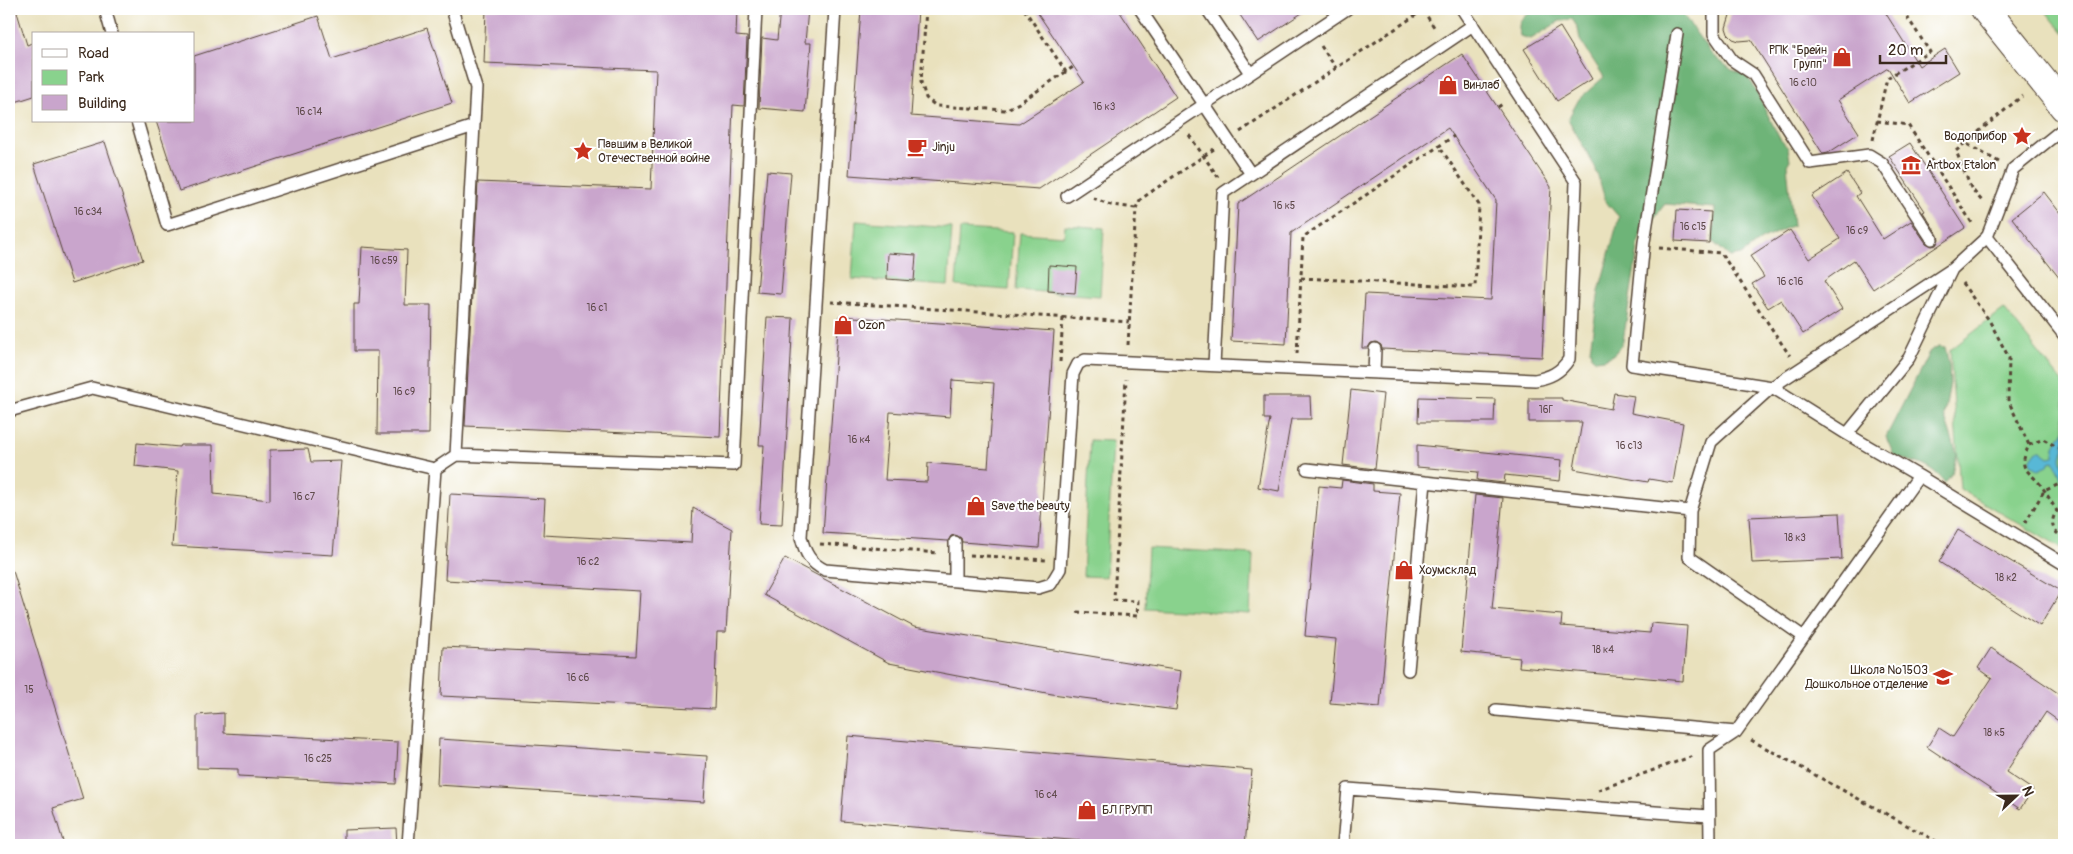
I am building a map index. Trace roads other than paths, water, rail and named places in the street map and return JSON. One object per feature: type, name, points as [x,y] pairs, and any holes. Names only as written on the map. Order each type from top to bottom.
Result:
[{"type":"street","points":[[1986,9],[2064,107]]},
{"type":"lane","points":[[104,9],[111,32]]},
{"type":"lane","points":[[452,9],[476,88],[456,456]]},
{"type":"lane","points":[[9,411],[92,388],[434,469],[456,456],[734,465],[756,9]]},
{"type":"lane","points":[[835,9],[801,537],[805,552],[817,566],[825,570],[1038,588],[1051,584],[1060,569],[1075,368],[1085,360],[1535,380],[1556,374],[1569,359],[1576,182],[1462,9]]},
{"type":"lane","points":[[1140,9],[1251,174]]},
{"type":"lane","points":[[1207,9],[1250,73]]},
{"type":"lane","points":[[1067,196],[1347,9]]},
{"type":"lane","points":[[1714,9],[1714,34],[1732,60],[1753,74],[1810,163],[1869,156],[1882,163],[1932,239]]},
{"type":"lane","points":[[1214,365],[1222,198],[1227,190],[1473,25]]},
{"type":"lane","points":[[1677,34],[1644,247],[1632,365],[1772,387],[2064,564]]},
{"type":"lane","points":[[137,122],[167,225],[474,126]]},
{"type":"lane","points":[[1804,637],[1688,557],[1690,512],[1711,442],[1772,387],[1952,269],[1985,238],[2013,169],[2064,128]]},
{"type":"lane","points":[[1985,238],[2064,335]]},
{"type":"lane","points":[[1848,434],[1908,358],[1952,269]]},
{"type":"lane","points":[[1374,373],[1375,349]]},
{"type":"lane","points":[[408,845],[434,469]]},
{"type":"lane","points":[[1307,469],[1690,512]]},
{"type":"lane","points":[[1710,845],[1709,750],[1736,732],[1919,476]]},
{"type":"lane","points":[[1408,670],[1425,482]]},
{"type":"lane","points":[[955,548],[955,581]]},
{"type":"lane","points":[[1496,710],[1736,732]]},
{"type":"lane","points":[[1343,845],[1348,789],[1709,816]]},
{"type":"water","points":[[2064,430],[2064,446],[2061,458],[2064,484],[2054,461],[2049,462],[2048,466],[2039,470],[2031,464],[2031,459],[2037,451],[2041,451],[2049,457],[2054,456],[2055,446]]},
{"type":"place","name":"РПК \"Брейн Групп\"","points":[[1842,57]]},
{"type":"place","name":"Винлаб","points":[[1448,85]]},
{"type":"place","name":"Водоприбор","points":[[2022,136]]},
{"type":"place","name":"Jinju","points":[[917,147]]},
{"type":"place","name":"Павшим в Великой Отечественной войне","points":[[583,151]]},
{"type":"place","name":"Artbox Etalon","points":[[1911,165]]},
{"type":"place","name":"Ozon","points":[[843,325]]},
{"type":"place","name":"Save the beauty","points":[[976,506]]},
{"type":"place","name":"Хоумсклад","points":[[1404,570]]},
{"type":"place","name":"Школа №1503 Дошкольное отделение","points":[[1943,677]]},
{"type":"place","name":"БЛ ГРУПП","points":[[1087,810]]}]
